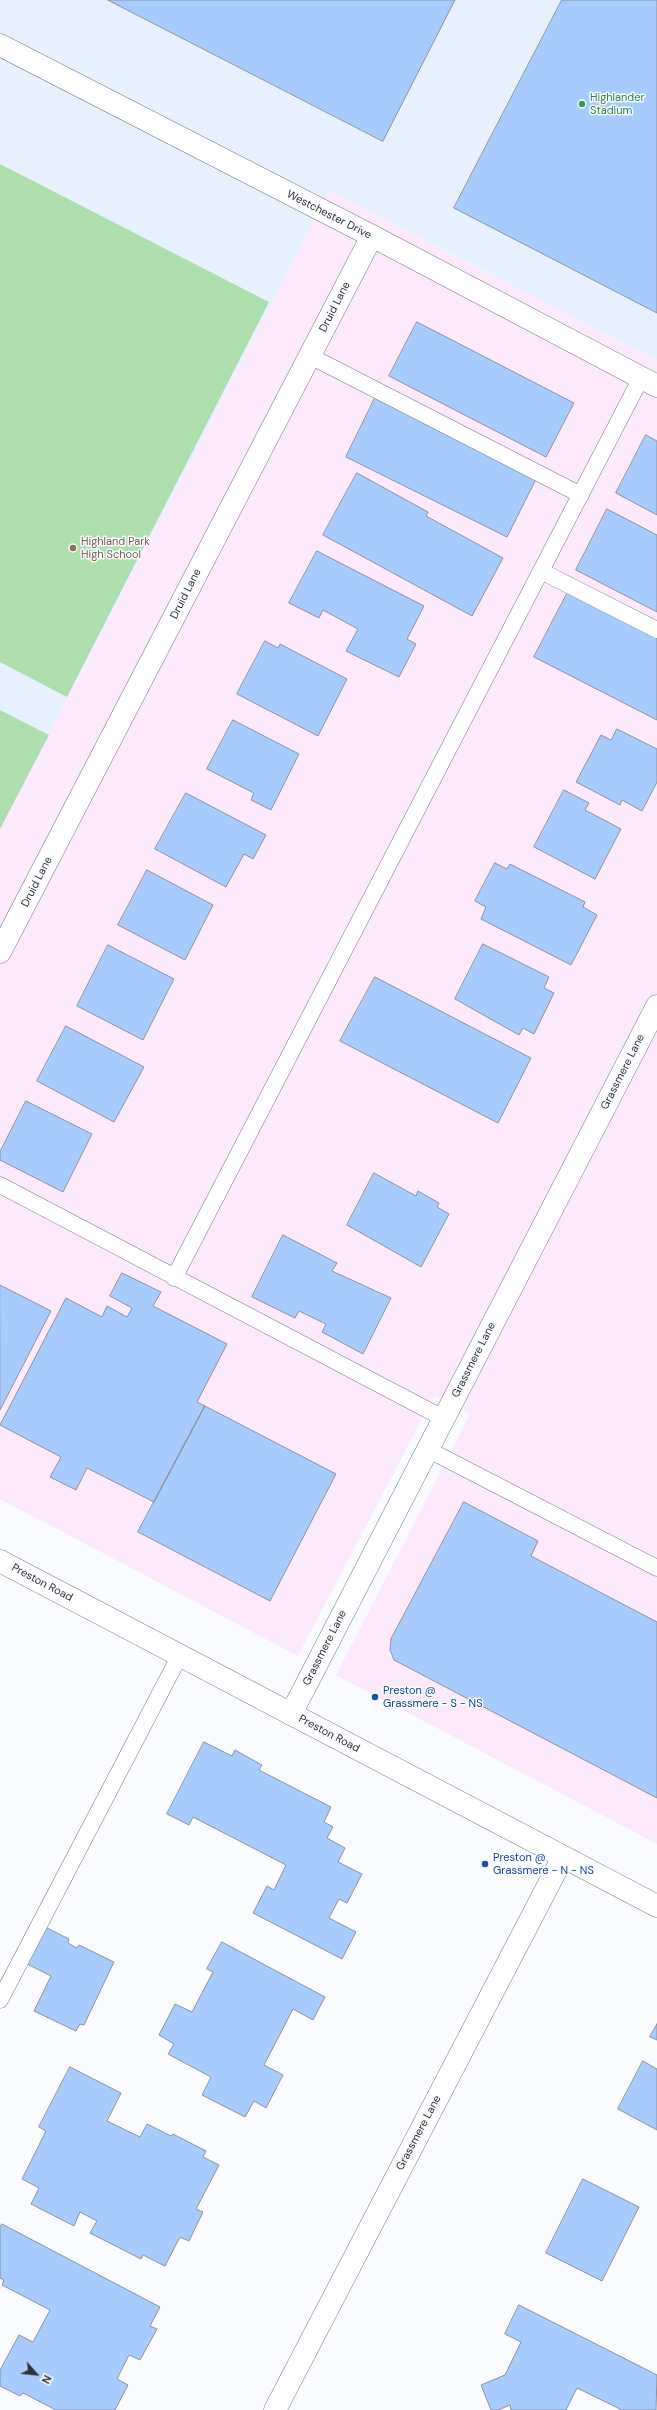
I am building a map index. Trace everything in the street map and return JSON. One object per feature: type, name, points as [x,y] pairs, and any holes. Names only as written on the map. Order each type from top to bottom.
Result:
[{"type":"street","name":"Westchester Drive","points":[[0,45],[372,236],[649,382]]},
{"type":"street","name":"Druid Lane","points":[[0,952],[372,236]]},
{"type":"street","name":"Grassmere Lane","points":[[291,1714],[657,1006]]},
{"type":"street","name":"Preston Road","points":[[0,1562],[657,1906]]},
{"type":"street","name":"Grassmere Lane","points":[[274,2410],[563,1857]]},
{"type":"lane","points":[[310,356],[581,495]]},
{"type":"lane","points":[[174,1278],[581,495],[649,382]]},
{"type":"lane","points":[[541,571],[657,630]]},
{"type":"lane","points":[[0,1185],[174,1278],[443,1418]]},
{"type":"lane","points":[[427,1449],[657,1568]]},
{"type":"lane","points":[[0,2000],[180,1655]]},
{"type":"shaded area","name":"Highland Park High School","points":[[0,0],[657,0],[657,360],[330,191],[0,829]]},
{"type":"shaded area","points":[[330,191],[657,360],[657,1844],[336,1675],[470,1414],[434,1396],[298,1656],[0,1499],[0,829]]},
{"type":"green space","points":[[0,164],[269,302],[67,697],[0,662]]},
{"type":"green space","points":[[0,710],[49,735],[0,829]]},
{"type":"building","points":[[108,0],[455,0],[383,141]]},
{"type":"building","name":"Highlander Stadium","points":[[562,0],[657,0],[657,313],[454,208]]},
{"type":"building","points":[[417,322],[574,403],[546,457],[389,376]]},
{"type":"building","points":[[375,398],[536,479],[507,537],[346,457]]},
{"type":"building","points":[[646,435],[657,441],[657,515],[616,493]]},
{"type":"building","points":[[357,473],[428,512],[426,516],[503,558],[472,616],[323,535]]},
{"type":"building","points":[[607,509],[657,535],[657,612],[576,570]]},
{"type":"building","points":[[317,551],[424,606],[407,639],[416,644],[399,677],[346,651],[358,629],[323,610],[319,618],[289,603]]},
{"type":"building","points":[[570,588],[657,633],[657,720],[534,657]]},
{"type":"building","points":[[265,641],[278,648],[280,644],[347,679],[318,736],[237,694]]},
{"type":"building","points":[[233,720],[299,754],[271,810],[251,800],[254,793],[207,769]]},
{"type":"building","points":[[617,729],[657,749],[657,782],[642,811],[622,800],[620,805],[576,782],[601,735],[611,740]]},
{"type":"building","points":[[564,790],[589,803],[585,810],[621,829],[595,879],[534,847]]},
{"type":"building","points":[[186,793],[266,835],[253,859],[244,854],[226,887],[155,849]]},
{"type":"building","points":[[495,863],[507,869],[510,864],[585,902],[583,907],[597,915],[571,965],[481,919],[486,907],[475,901]]},
{"type":"building","points":[[147,870],[213,905],[185,960],[118,925]]},
{"type":"building","points":[[483,944],[549,977],[544,988],[554,993],[534,1034],[523,1028],[519,1035],[455,999]]},
{"type":"building","points":[[108,945],[174,979],[143,1040],[77,1006]]},
{"type":"building","points":[[375,977],[531,1058],[498,1123],[340,1041]]},
{"type":"building","points":[[66,1026],[144,1067],[114,1122],[37,1081]]},
{"type":"building","points":[[26,1101],[92,1134],[63,1192],[0,1160],[0,1152]]},
{"type":"building","points":[[374,1173],[416,1196],[418,1191],[439,1203],[437,1207],[449,1214],[421,1267],[347,1225]]},
{"type":"building","points":[[283,1235],[337,1263],[332,1271],[391,1298],[363,1354],[322,1332],[326,1324],[299,1311],[295,1318],[252,1297]]},
{"type":"building","points":[[122,1273],[161,1292],[153,1306],[227,1344],[197,1402],[205,1406],[154,1502],[87,1468],[76,1490],[50,1477],[61,1457],[0,1425],[66,1298],[102,1317],[107,1306],[127,1317],[132,1308],[110,1296]]},
{"type":"building","points":[[0,1285],[51,1311],[0,1410]]},
{"type":"building","points":[[205,1406],[336,1474],[270,1601],[138,1532]]},
{"type":"building","points":[[464,1502],[538,1541],[531,1556],[657,1622],[657,1798],[394,1660],[390,1650],[391,1639]]},
{"type":"building","points":[[204,1742],[232,1756],[235,1750],[262,1765],[259,1770],[331,1807],[324,1822],[333,1827],[327,1838],[345,1848],[338,1862],[362,1874],[347,1903],[339,1899],[329,1918],[356,1932],[342,1959],[253,1913],[267,1886],[274,1890],[286,1865],[193,1817],[189,1825],[167,1814]]},
{"type":"building","points":[[45,1927],[69,1939],[68,1943],[77,1948],[79,1945],[114,1962],[84,2025],[80,2024],[76,2031],[34,2011],[51,1976],[27,1964]]},
{"type":"building","points":[[222,1942],[325,1997],[313,2020],[293,2009],[264,2065],[283,2075],[266,2108],[254,2101],[245,2117],[202,2095],[211,2077],[168,2054],[174,2044],[159,2035],[175,2004],[192,2012],[213,1972],[207,1969]]},
{"type":"building","points":[[657,2024],[657,2040],[650,2037]]},
{"type":"building","points":[[643,2061],[657,2069],[657,2130],[618,2109]]},
{"type":"building","points":[[70,2067],[121,2093],[107,2121],[140,2137],[147,2124],[171,2136],[173,2134],[206,2151],[203,2157],[219,2165],[196,2209],[203,2212],[189,2241],[180,2237],[165,2266],[143,2255],[141,2259],[90,2233],[97,2221],[80,2212],[74,2226],[31,2204],[39,2188],[22,2179],[46,2131],[39,2127]]},
{"type":"building","points":[[583,2179],[639,2207],[602,2281],[546,2253]]},
{"type":"building","points":[[2,2224],[160,2307],[150,2326],[157,2329],[140,2360],[129,2355],[117,2379],[128,2385],[115,2410],[56,2410],[23,2393],[20,2396],[0,2386],[0,2370],[19,2335],[33,2342],[50,2310],[2,2285],[4,2280],[0,2278],[0,2228]]},
{"type":"building","points":[[519,2305],[657,2375],[656,2410],[622,2410],[577,2388],[566,2410],[511,2410],[510,2405],[498,2410],[491,2410],[481,2385],[505,2375],[521,2342],[505,2334]]},
{"type":"place","name":"Highlander Stadium","points":[[582,104]]},
{"type":"place","name":"Highland Park High School","points":[[73,548]]},
{"type":"place","name":"Preston @ Grassmere - S - NS","points":[[375,1697]]},
{"type":"place","name":"Preston @ Grassmere - N - NS","points":[[485,1864]]}]
